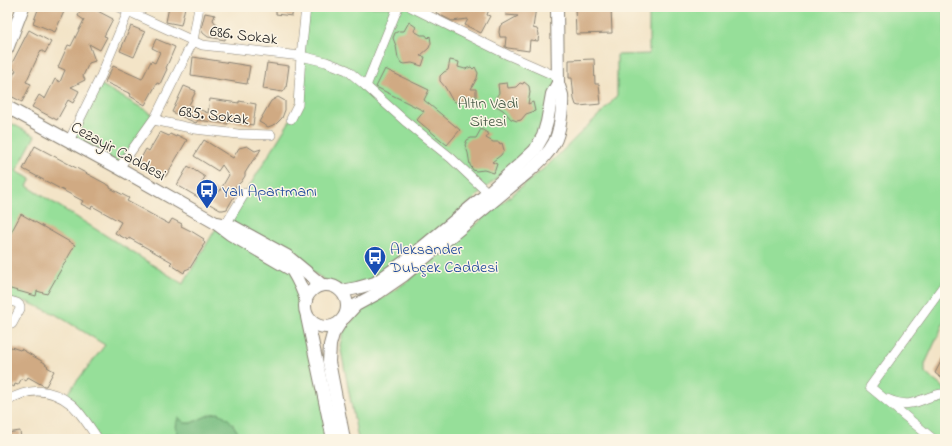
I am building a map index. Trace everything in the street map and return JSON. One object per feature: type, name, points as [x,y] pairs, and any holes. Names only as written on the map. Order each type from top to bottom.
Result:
[{"type":"main road","points":[[7,49],[23,7]]},
{"type":"main road","points":[[307,315],[309,320],[320,327],[327,328],[334,326],[356,305],[378,293],[404,275],[542,160],[555,142],[562,109],[562,94],[558,80],[557,7]]},
{"type":"main road","points":[[342,291],[375,283],[406,260],[488,193],[535,150],[543,136],[549,116],[552,94],[558,80]]},
{"type":"main road","name":"Cezayir Caddesi","points":[[7,107],[278,257],[292,270],[303,291],[306,301]]},
{"type":"main road","name":"Cezayir Caddesi","points":[[278,257],[287,256],[322,285]]},
{"type":"main road","points":[[333,439],[305,306],[309,293],[322,285],[336,287],[342,291],[348,304],[347,311],[333,334],[330,345],[329,362],[344,439]]},
{"type":"street","name":"686. Sokak","points":[[119,7],[129,10],[202,45],[301,56],[326,62],[347,70],[405,121],[451,158],[488,193]]},
{"type":"street","points":[[119,168],[154,120],[193,41],[199,7]]},
{"type":"street","points":[[291,119],[298,105],[306,7]]},
{"type":"street","points":[[366,86],[398,7]]},
{"type":"street","points":[[411,7],[558,80]]},
{"type":"street","points":[[69,140],[101,76],[129,10]]},
{"type":"street","name":"685. Sokak","points":[[154,120],[202,130],[238,134],[272,135]]},
{"type":"street","points":[[226,227],[245,193]]},
{"type":"street","points":[[932,439],[870,387],[945,284]]},
{"type":"street","points":[[7,300],[17,303],[20,306],[20,309],[12,324]]},
{"type":"street","points":[[7,401],[27,392],[44,391],[57,396],[72,405],[98,439]]},
{"type":"street","points":[[879,395],[892,401],[908,404],[942,393],[945,394]]},
{"type":"green space","name":"Altın Vadi Sitesi","points":[[306,7],[411,7],[558,77],[543,136],[407,260],[357,288],[336,287],[287,256],[226,224],[291,119],[298,105]]},
{"type":"green space","points":[[649,7],[945,7],[945,320],[925,364],[925,373],[945,389],[945,439],[358,439],[340,345],[343,333],[367,305],[383,298],[409,280],[548,165],[611,103],[617,95],[617,55],[649,54]]},
{"type":"green space","points":[[98,83],[156,116],[119,168],[69,141]]},
{"type":"green space","points":[[7,121],[35,136],[16,171],[31,179],[27,186],[183,284],[218,225],[292,270],[305,306],[333,439],[98,439],[63,399],[105,345],[55,314],[27,302],[7,299]]},
{"type":"green space","points":[[218,413],[229,420],[235,427],[241,439],[179,439],[176,427],[178,417],[185,423],[191,423],[211,414]]},
{"type":"building","points":[[39,7],[66,7],[55,32],[33,23]]},
{"type":"building","points":[[82,7],[90,7],[113,19],[104,36],[107,37],[100,50],[89,44],[95,61],[89,63],[83,76],[85,80],[71,87],[79,91],[73,103],[68,100],[57,120],[32,107],[39,95],[45,99],[55,79],[60,82],[65,70],[58,67],[68,45],[71,46],[84,20],[78,16]]},
{"type":"building","points":[[169,7],[185,7],[181,25],[166,22]]},
{"type":"building","points":[[276,7],[293,7],[292,16],[276,14]]},
{"type":"building","points":[[439,7],[487,7],[489,9],[487,15],[490,16],[481,33],[465,25],[468,19],[452,21],[436,13]]},
{"type":"building","points":[[507,7],[536,7],[533,28],[537,29],[539,34],[538,41],[530,40],[529,51],[505,47],[506,37],[500,37],[500,26],[518,16],[506,15]]},
{"type":"building","points":[[575,7],[611,7],[612,33],[576,34]]},
{"type":"building","points":[[205,13],[215,15],[213,20],[219,28],[227,30],[225,40],[208,37],[203,33],[201,29]]},
{"type":"building","points":[[409,22],[416,27],[414,31],[421,35],[426,35],[428,38],[430,36],[431,43],[429,48],[420,56],[425,57],[422,66],[412,63],[401,63],[398,58],[393,38],[395,33],[404,31]]},
{"type":"building","points":[[131,26],[145,32],[134,57],[120,51]]},
{"type":"building","points":[[29,30],[51,42],[45,53],[41,50],[26,82],[31,84],[22,102],[7,94],[7,87],[16,70],[10,67]]},
{"type":"building","points":[[156,39],[175,47],[160,84],[157,83],[145,105],[130,96],[131,94],[105,82],[113,66],[142,79],[151,61],[155,63],[160,52],[152,48]]},
{"type":"building","points":[[193,57],[250,66],[247,84],[191,75]]},
{"type":"building","points":[[594,59],[595,84],[599,84],[601,104],[576,105],[572,78],[569,78],[569,60]]},
{"type":"building","points":[[450,60],[459,62],[458,67],[465,69],[471,67],[473,69],[475,67],[478,73],[471,89],[476,89],[476,98],[466,98],[459,102],[455,102],[451,98],[440,81],[440,76],[448,70]]},
{"type":"building","points":[[267,63],[289,66],[286,88],[283,92],[263,89]]},
{"type":"building","points":[[385,69],[429,90],[424,100],[460,130],[447,145],[417,120],[424,111],[376,87]]},
{"type":"building","points":[[524,82],[529,86],[530,92],[528,104],[533,102],[535,111],[526,114],[521,120],[517,121],[511,119],[503,110],[496,106],[494,101],[499,93],[498,84],[507,83],[508,88],[516,87],[520,83],[523,84]]},
{"type":"building","points":[[184,86],[196,91],[189,105],[208,113],[210,99],[256,104],[253,125],[229,121],[228,124],[198,120],[196,123],[172,112]]},
{"type":"building","points":[[278,97],[285,101],[285,110],[282,118],[276,124],[268,127],[259,122],[271,101]]},
{"type":"building","points":[[481,129],[489,134],[486,138],[493,142],[499,142],[500,144],[502,143],[504,150],[501,155],[492,162],[497,164],[494,173],[484,170],[473,170],[470,165],[465,145],[467,140],[476,138]]},
{"type":"building","points":[[160,132],[169,136],[170,134],[176,137],[177,135],[187,140],[166,176],[163,177],[142,165],[140,160],[146,149],[149,151]]},
{"type":"building","points":[[204,140],[233,158],[239,148],[247,146],[255,151],[261,149],[245,173],[245,176],[241,182],[234,188],[238,190],[227,209],[220,210],[177,185],[188,166],[205,177],[202,182],[219,192],[229,175],[222,165],[218,171],[194,156]]},
{"type":"building","points":[[35,146],[110,186],[110,188],[129,198],[127,201],[169,224],[172,219],[204,239],[203,241],[205,243],[190,268],[185,270],[184,273],[170,264],[172,262],[129,238],[128,240],[115,233],[121,222],[92,206],[91,209],[81,204],[83,201],[23,169]]},
{"type":"building","points":[[21,214],[75,245],[47,294],[37,291],[36,296],[7,288],[7,240]]},
{"type":"building","points":[[11,347],[21,349],[45,363],[48,366],[47,367],[54,371],[46,386],[28,377],[26,381],[22,378],[18,385],[15,384],[14,387],[7,383],[7,352]]},
{"type":"building","points":[[945,354],[945,381],[935,373]]},
{"type":"building","points":[[20,431],[21,439],[7,439],[7,433]]},
{"type":"place","name":"Yalı Apartmanı","points":[[207,210]]},
{"type":"place","name":"Aleksander Dubçek Caddesi","points":[[375,276]]}]
